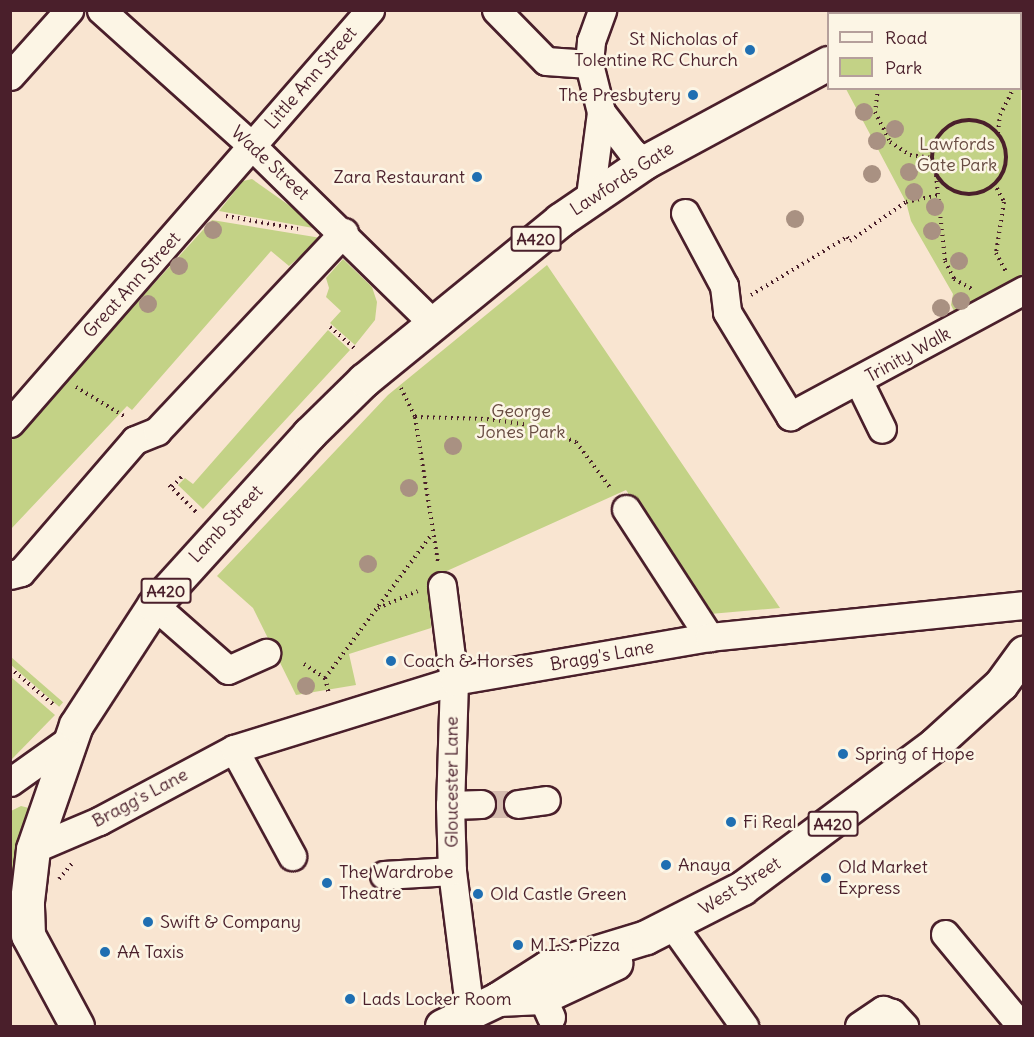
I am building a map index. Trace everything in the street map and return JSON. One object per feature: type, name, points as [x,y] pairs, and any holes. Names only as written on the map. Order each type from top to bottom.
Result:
[{"type":"main road","name":"Lawfords Gate","points":[[433,323],[590,196],[645,162],[827,64]]},
{"type":"main road","name":"Lamb Street","points":[[19,924],[27,901],[33,849],[72,732],[154,605],[217,533],[317,426],[433,323]]},
{"type":"main road","name":"A420","points":[[1012,678],[1023,652]]},
{"type":"main road","name":"West Street","points":[[470,1013],[548,967],[659,932],[742,888],[836,822],[935,744],[1012,678]]},
{"type":"main road","name":"A420","points":[[19,924],[77,1026]]},
{"type":"main road","points":[[470,1013],[547,1007],[610,967],[659,932]]},
{"type":"street","points":[[10,76],[69,10]]},
{"type":"street","name":"Wade Street","points":[[101,10],[344,232],[433,323]]},
{"type":"street","name":"Little Ann Street","points":[[252,146],[370,10]]},
{"type":"street","points":[[496,10],[546,61],[589,64]]},
{"type":"street","points":[[590,196],[601,112],[589,64],[591,41],[602,10]]},
{"type":"street","points":[[601,112],[632,152],[645,162]]},
{"type":"street","name":"Great Ann Street","points":[[10,423],[198,211],[252,146]]},
{"type":"street","name":"Trinity Walk","points":[[685,213],[724,286],[727,312],[790,416],[859,382],[982,302],[1023,290]]},
{"type":"street","points":[[10,575],[21,572],[138,437],[158,431],[344,232]]},
{"type":"street","points":[[859,382],[882,429]]},
{"type":"street","points":[[626,509],[709,637]]},
{"type":"street","name":"Gloucester Lane","points":[[441,584],[454,681],[450,805],[452,871],[470,1013]]},
{"type":"street","points":[[154,605],[228,670],[266,653]]},
{"type":"street","name":"Bragg's Lane","points":[[33,849],[83,829],[234,749],[454,681],[709,637],[1023,605]]},
{"type":"street","points":[[10,782],[72,732]]},
{"type":"street","points":[[234,749],[292,856]]},
{"type":"street","points":[[518,804],[546,800]]},
{"type":"street","points":[[450,805],[481,804]]},
{"type":"street","points":[[384,875],[452,871]]},
{"type":"street","points":[[659,932],[744,1026]]},
{"type":"street","points":[[945,934],[1021,1026]]},
{"type":"street","points":[[859,1026],[883,1010],[892,1012],[903,1026]]},
{"type":"path","points":[[878,90],[875,112],[890,142],[910,155],[932,158]]},
{"type":"path","points":[[936,175],[944,184],[963,194],[985,190],[994,183],[1006,159],[998,133],[1000,116],[1013,90]]},
{"type":"path","points":[[994,183],[1004,202],[996,253],[1007,275],[982,302],[954,279],[945,261],[936,175],[932,158],[936,139],[951,124],[981,122],[998,133]]},
{"type":"path","points":[[754,293],[847,237],[850,241],[883,221],[881,217],[906,202],[938,195]]},
{"type":"path","points":[[198,211],[302,230]]},
{"type":"path","points":[[330,327],[362,355]]},
{"type":"path","points":[[47,380],[66,381],[151,433]]},
{"type":"path","points":[[377,608],[441,584],[415,417],[398,382],[391,388]]},
{"type":"path","points":[[415,417],[487,419],[530,425],[576,442],[626,509]]},
{"type":"path","points":[[183,475],[171,486],[217,533]]},
{"type":"path","points":[[325,678],[433,533]]},
{"type":"path","points":[[304,664],[325,678],[335,716]]},
{"type":"path","points":[[10,668],[72,732]]},
{"type":"path","points":[[53,886],[89,843],[83,829]]},
{"type":"green space","name":"Lawfords Gate Park","points":[[847,90],[1021,90],[1023,274],[955,313],[951,305],[953,294],[911,221],[906,202]]},
{"type":"green space","points":[[252,179],[310,220],[313,228],[219,211],[243,181]]},
{"type":"green space","points":[[212,220],[321,238],[289,266],[271,251],[132,410],[127,406],[11,529],[10,442]]},
{"type":"green space","points":[[343,259],[372,287],[377,302],[375,320],[355,345],[330,323],[341,311],[326,297],[329,288],[326,278]]},
{"type":"green space","name":"George Jones Park","points":[[547,265],[780,608],[710,614],[626,490],[429,579],[431,628],[349,654],[356,685],[296,695],[253,608],[217,576],[388,395]]},
{"type":"green space","points":[[328,330],[350,350],[203,509],[178,485],[185,478],[193,484]]},
{"type":"green space","points":[[11,657],[63,702],[59,707],[10,664]]},
{"type":"green space","points":[[11,677],[55,715],[11,760]]},
{"type":"green space","points":[[21,806],[29,808],[11,886],[11,811]]},
{"type":"tunnel","points":[[481,804],[518,804]]},
{"type":"place","name":"St Nicholas of Tolentine RC Church","points":[[750,50]]},
{"type":"place","name":"The Presbytery","points":[[693,95]]},
{"type":"place","name":"Zara Restaurant","points":[[477,177]]},
{"type":"place","name":"Coach & Horses","points":[[391,661]]},
{"type":"place","name":"Spring of Hope","points":[[843,754]]},
{"type":"place","name":"Fi Real","points":[[731,822]]},
{"type":"place","name":"Anaya","points":[[666,865]]},
{"type":"place","name":"Old Market Express","points":[[826,878]]},
{"type":"place","name":"The Wardrobe Theatre","points":[[327,883]]},
{"type":"place","name":"Old Castle Green","points":[[478,894]]},
{"type":"place","name":"Swift & Company","points":[[148,922]]},
{"type":"place","name":"M.I.S. Pizza","points":[[518,945]]},
{"type":"place","name":"AA Taxis","points":[[105,952]]},
{"type":"place","name":"Lads Locker Room","points":[[350,999]]}]
